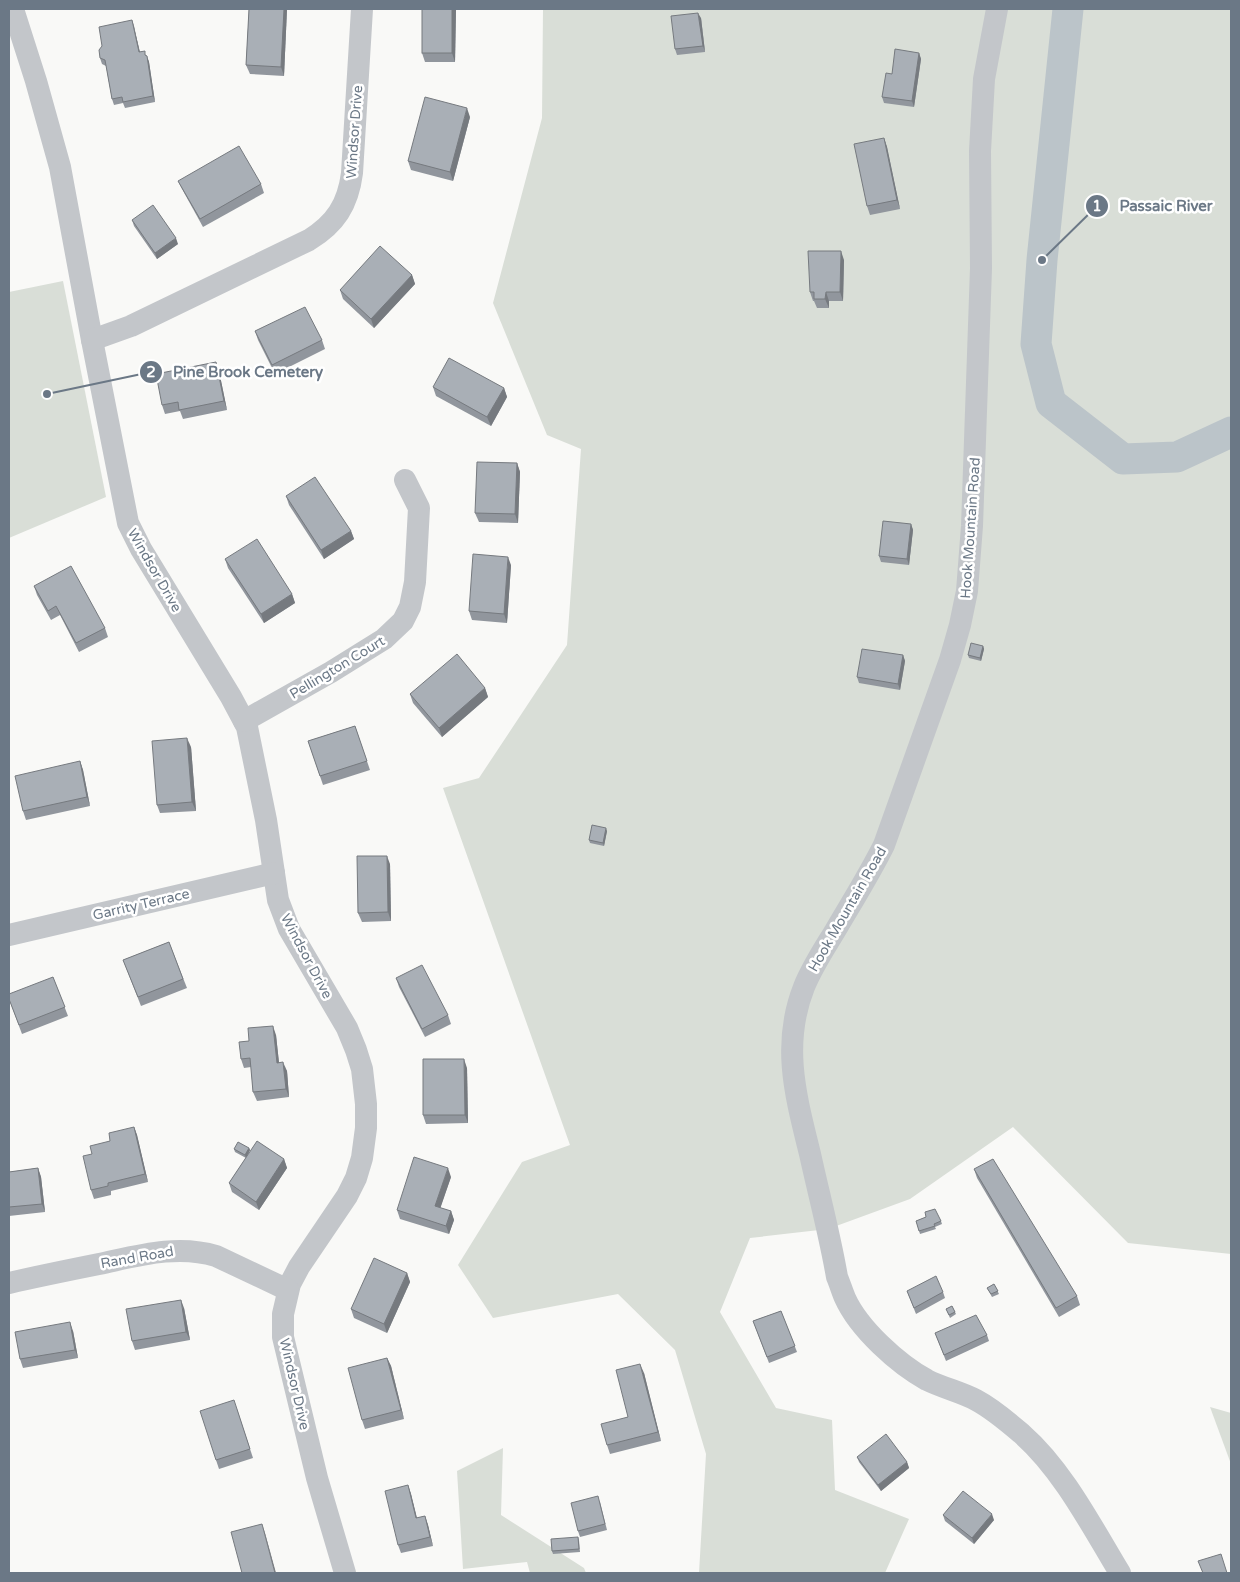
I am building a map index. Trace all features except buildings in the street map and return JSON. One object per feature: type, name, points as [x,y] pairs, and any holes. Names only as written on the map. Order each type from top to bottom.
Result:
[{"type":"street","name":"Windsor Drive","points":[[13,9],[36,81],[60,167],[128,523],[141,549],[247,726],[266,820],[278,900],[289,929],[347,1028],[362,1069],[366,1104],[366,1128],[362,1158],[356,1178],[347,1196],[299,1267],[288,1290],[283,1314],[282,1337],[317,1478],[345,1573]]},
{"type":"street","name":"Windsor Drive","points":[[92,340],[131,326],[309,240],[323,232],[336,218],[347,197],[352,173],[362,9]]},
{"type":"street","name":"Hook Mountain Road","points":[[997,9],[984,79],[980,151],[981,268],[972,526],[967,591],[950,660],[884,845],[872,870],[812,967],[803,989],[792,1035],[791,1059],[795,1094],[837,1277],[846,1299],[858,1319],[891,1354],[909,1369],[930,1381],[976,1400],[1024,1435],[1048,1461],[1120,1573]]},
{"type":"street","name":"Pellington Court","points":[[244,721],[331,672],[384,639],[402,621],[410,607],[415,582],[419,508],[405,480]]},
{"type":"street","name":"Garrity Terrace","points":[[9,935],[274,874]]},
{"type":"street","name":"Rand Road","points":[[9,1283],[140,1255],[180,1250],[204,1252],[216,1256],[288,1290]]},
{"type":"shaded area","points":[[543,9],[1231,9],[1231,1254],[1128,1243],[1013,1127],[910,1199],[828,1229],[750,1238],[720,1312],[776,1408],[832,1420],[835,1490],[909,1519],[885,1573],[699,1573],[706,1454],[675,1350],[618,1294],[493,1318],[458,1265],[522,1162],[570,1145],[443,788],[479,778],[567,645],[581,449],[547,435],[493,303],[542,118]]},
{"type":"shaded area","points":[[63,281],[106,497],[9,538],[9,292]]},
{"type":"shaded area","points":[[1210,1407],[1231,1413],[1231,1464]]},
{"type":"shaded area","points":[[503,1448],[501,1515],[584,1568],[586,1573],[530,1573],[527,1562],[463,1569],[457,1471]]},
{"type":"waterway","points":[[1068,9],[1042,260],[1036,344],[1051,403],[1123,459],[1177,457],[1231,432]]},
{"type":"place","name":"Passaic River","points":[[1042,260]]},
{"type":"place","name":"Pine Brook Cemetery","points":[[47,394]]}]
